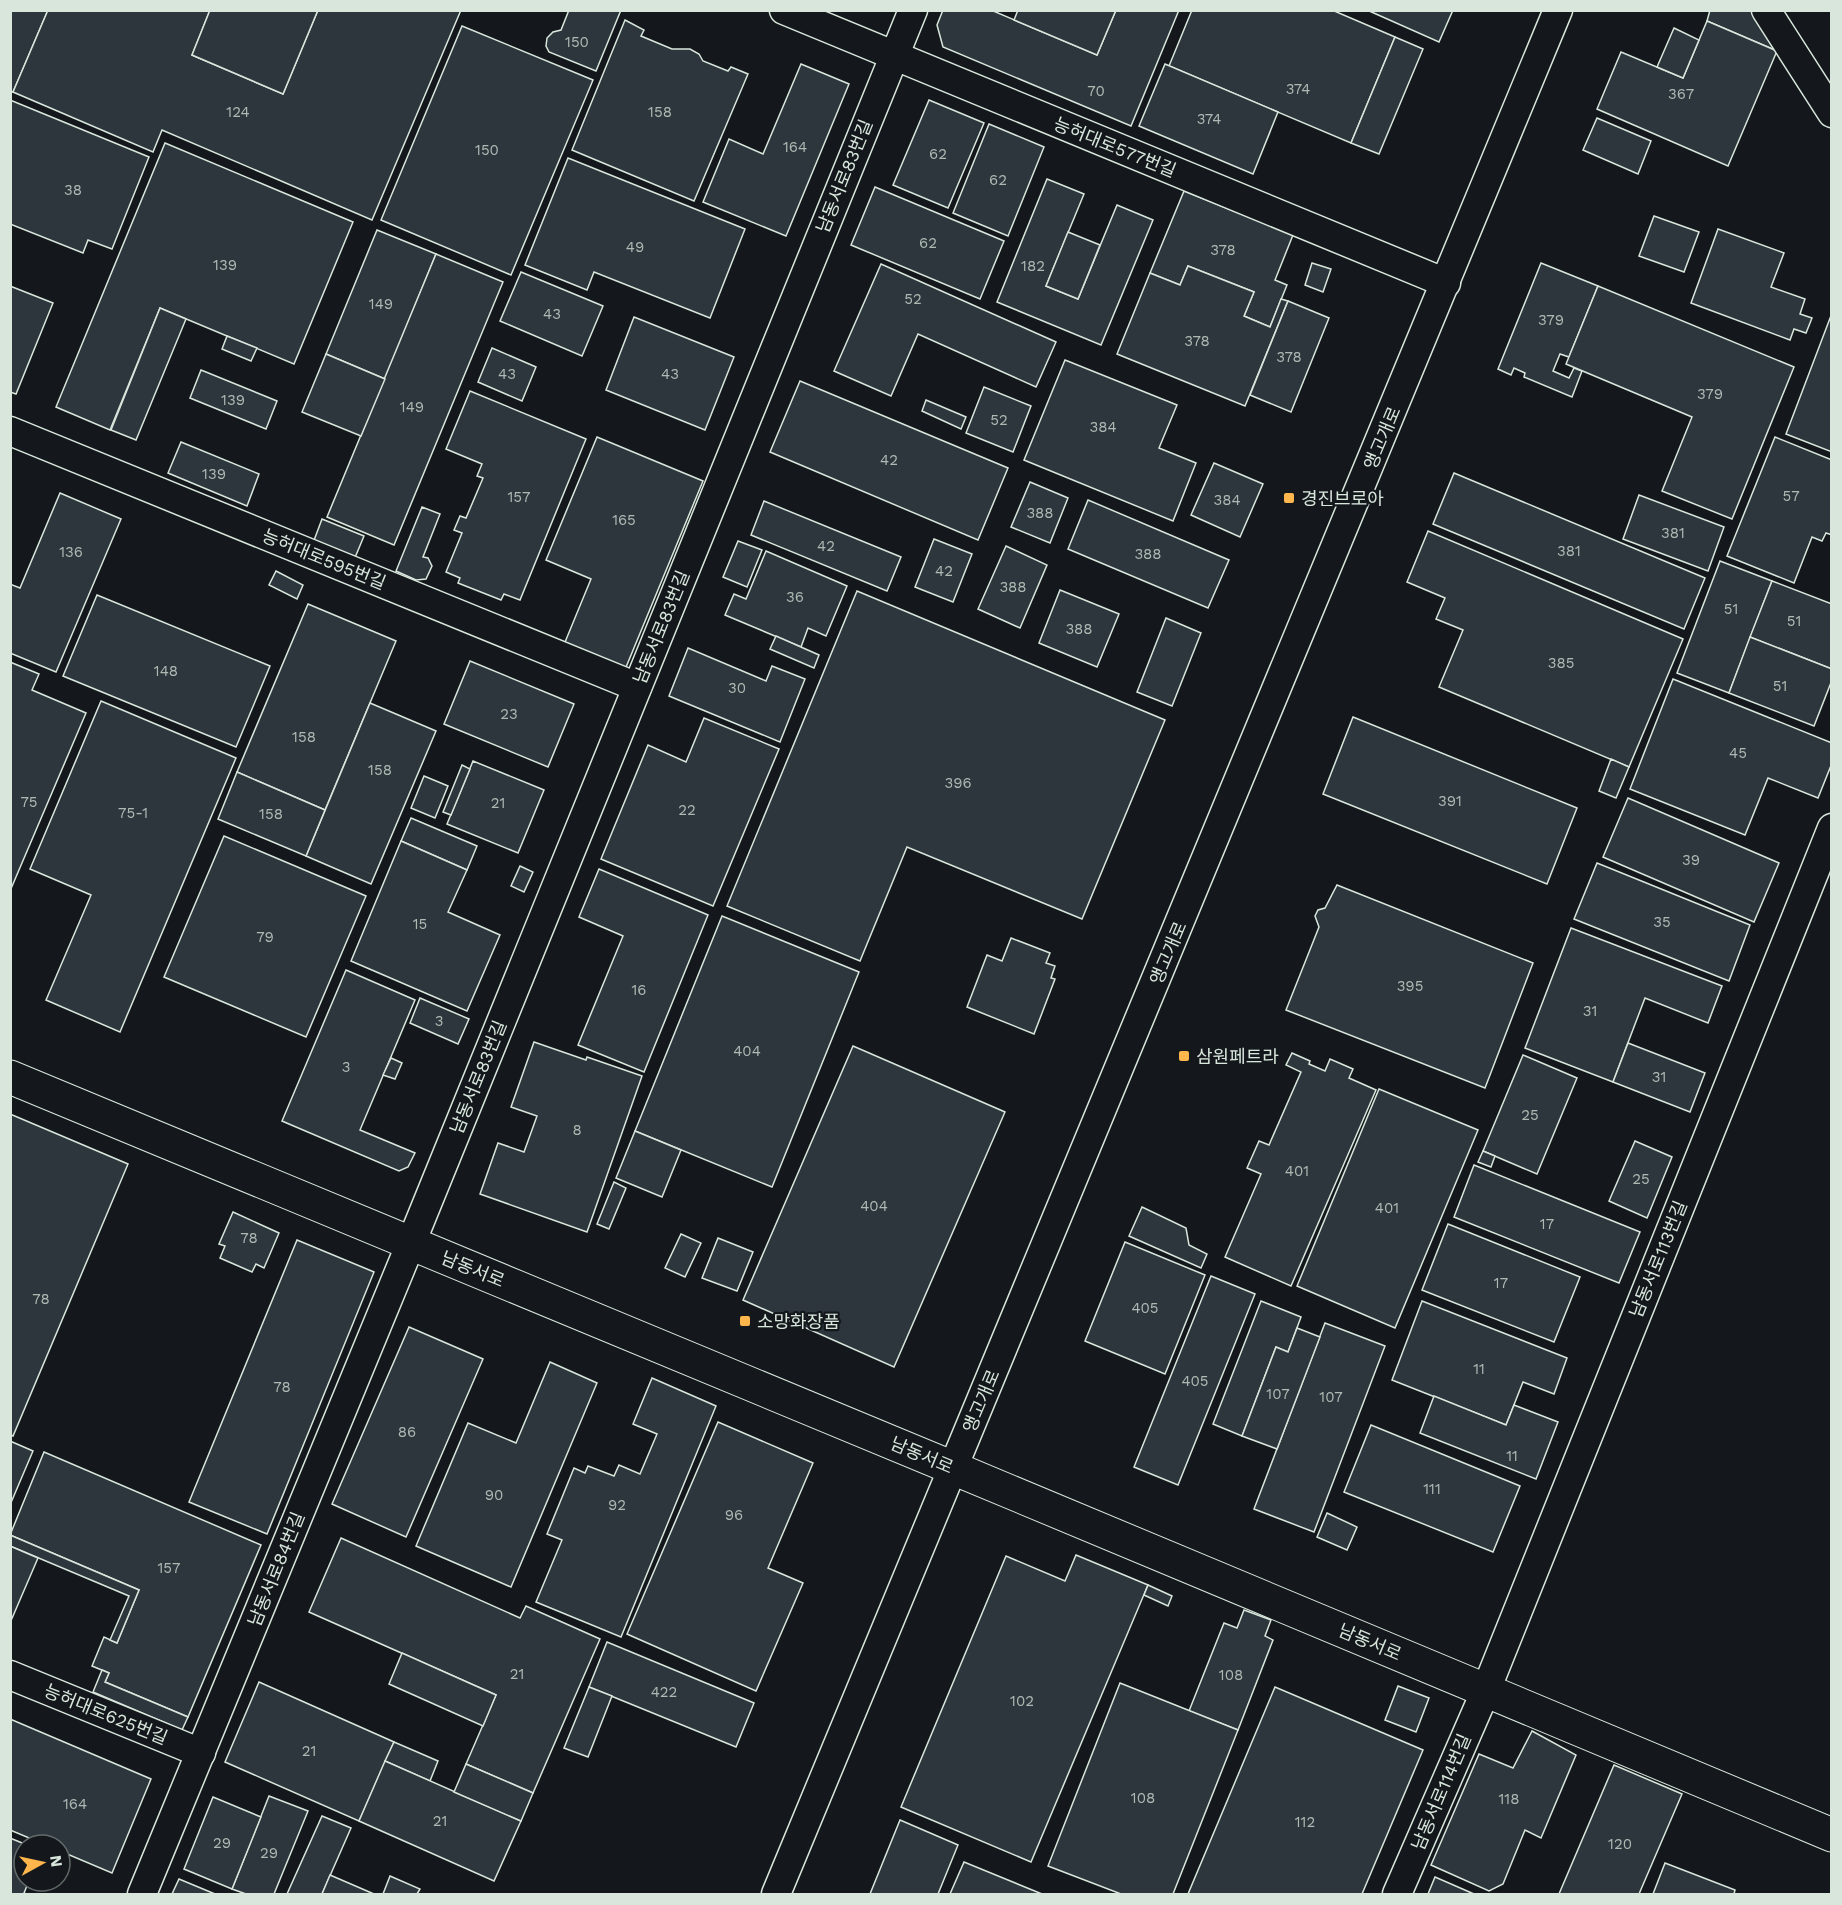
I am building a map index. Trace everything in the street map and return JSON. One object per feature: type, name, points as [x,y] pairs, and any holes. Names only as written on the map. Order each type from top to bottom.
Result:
[{"type":"main road","name":"남동서로","points":[[10,1077],[1832,1835]]},
{"type":"street","name":"능허대로577번길","points":[[784,10],[1446,283]]},
{"type":"street","name":"남동서로83번길","points":[[411,1243],[913,10]]},
{"type":"street","name":"앵고개로","points":[[776,1894],[1558,10]]},
{"type":"street","points":[[1766,10],[1832,113]]},
{"type":"street","name":"능허대로595번길","points":[[10,431],[637,687]]},
{"type":"street","name":"남동서로113번길","points":[[1485,1690],[1832,828]]},
{"type":"street","name":"남동서로84번길","points":[[142,1894],[411,1243]]},
{"type":"street","name":"능허대로625번길","points":[[10,1675],[201,1753]]},
{"type":"street","name":"남동서로114번길","points":[[1397,1894],[1485,1690]]},
{"type":"building","points":[[10,10],[48,10],[13,92],[10,91]]},
{"type":"building","points":[[48,10],[210,10],[192,55],[283,94],[318,10],[461,10],[372,220],[162,130],[153,152],[13,92]]},
{"type":"building","points":[[210,10],[318,10],[283,94],[192,55]]},
{"type":"building","points":[[569,10],[621,10],[596,71],[549,52],[546,46],[547,38],[553,32],[561,30]]},
{"type":"building","points":[[943,10],[991,10],[1097,55],[1116,10],[1179,10],[1131,126],[943,47],[937,25]]},
{"type":"building","points":[[1018,10],[1116,10],[1097,55],[1014,20]]},
{"type":"building","points":[[1192,10],[1332,10],[1395,37],[1351,143],[1169,66]]},
{"type":"building","points":[[1367,10],[1453,10],[1439,42]]},
{"type":"building","points":[[1710,10],[1757,10],[1777,51],[1707,21]]},
{"type":"building","points":[[625,20],[644,30],[641,36],[672,49],[690,49],[699,54],[703,61],[728,71],[731,67],[748,74],[694,201],[572,150]]},
{"type":"building","points":[[1707,21],[1777,51],[1728,166],[1597,109],[1621,52],[1683,78]]},
{"type":"building","points":[[462,26],[593,80],[511,275],[381,220]]},
{"type":"building","points":[[1674,28],[1699,40],[1683,78],[1657,67]]},
{"type":"building","points":[[1395,37],[1423,49],[1379,154],[1351,143]]},
{"type":"building","points":[[801,64],[849,84],[786,236],[703,202],[729,139],[763,154]]},
{"type":"building","points":[[1165,64],[1278,112],[1253,174],[1139,126]]},
{"type":"building","points":[[10,100],[149,157],[112,249],[88,240],[83,253],[10,224]]},
{"type":"building","points":[[929,100],[984,123],[948,208],[893,185]]},
{"type":"building","points":[[1597,118],[1651,141],[1638,174],[1583,150]]},
{"type":"building","points":[[989,124],[1044,147],[1008,236],[953,213]]},
{"type":"building","points":[[165,143],[353,222],[294,364],[160,308],[110,430],[56,407]]},
{"type":"building","points":[[568,158],[745,229],[710,318],[594,272],[587,290],[525,265]]},
{"type":"building","points":[[1047,179],[1084,194],[1046,286],[1078,299],[1117,205],[1153,220],[1101,345],[997,302]]},
{"type":"building","points":[[875,187],[1004,241],[980,299],[851,245]]},
{"type":"building","points":[[1184,191],[1293,235],[1275,280],[1287,285],[1270,327],[1244,316],[1254,292],[1188,266],[1180,285],[1150,273]]},
{"type":"building","points":[[1654,216],[1699,232],[1684,272],[1639,256]]},
{"type":"building","points":[[1718,229],[1784,253],[1771,287],[1805,299],[1800,314],[1812,318],[1806,333],[1794,329],[1790,340],[1691,303]]},
{"type":"building","points":[[377,230],[436,254],[385,379],[326,354]]},
{"type":"building","points":[[1068,232],[1100,245],[1078,299],[1046,286]]},
{"type":"building","points":[[436,254],[503,282],[394,545],[327,517]]},
{"type":"building","points":[[1312,263],[1331,269],[1323,292],[1305,285]]},
{"type":"building","points":[[1541,263],[1598,286],[1569,357],[1560,354],[1553,371],[1569,378],[1574,368],[1582,371],[1572,397],[1524,377],[1525,373],[1514,368],[1511,375],[1498,369]]},
{"type":"building","points":[[881,264],[1056,342],[1036,387],[918,334],[891,396],[834,371]]},
{"type":"building","points":[[1188,266],[1254,292],[1244,316],[1270,327],[1281,299],[1288,301],[1245,406],[1117,354],[1150,273],[1180,285]]},
{"type":"building","points":[[521,272],[603,306],[582,356],[500,321]]},
{"type":"building","points":[[10,286],[53,303],[16,394],[10,392]]},
{"type":"building","points":[[1598,286],[1794,367],[1732,519],[1662,491],[1692,417],[1566,364]]},
{"type":"building","points":[[1288,301],[1329,318],[1291,412],[1250,395]]},
{"type":"building","points":[[160,308],[186,319],[136,440],[111,430]]},
{"type":"building","points":[[1832,313],[1832,452],[1786,434]]},
{"type":"building","points":[[634,317],[734,357],[705,430],[606,390]]},
{"type":"building","points":[[227,336],[257,348],[251,361],[222,349]]},
{"type":"building","points":[[492,348],[536,367],[522,401],[478,382]]},
{"type":"building","points":[[326,354],[385,379],[361,436],[302,412]]},
{"type":"building","points":[[1065,360],[1177,405],[1159,448],[1196,463],[1173,521],[1024,460]]},
{"type":"building","points":[[201,370],[277,401],[266,429],[190,398]]},
{"type":"building","points":[[800,381],[1008,468],[978,540],[770,452]]},
{"type":"building","points":[[984,387],[1031,406],[1013,452],[966,433]]},
{"type":"building","points":[[470,391],[586,439],[520,600],[504,594],[501,600],[458,583],[460,578],[446,572],[462,533],[454,530],[460,516],[466,518],[483,478],[477,476],[482,464],[446,449]]},
{"type":"building","points":[[926,400],[966,417],[961,429],[922,411]]},
{"type":"building","points":[[597,437],[703,481],[624,672],[563,647],[591,579],[546,560]]},
{"type":"building","points":[[1775,437],[1832,460],[1832,535],[1826,533],[1822,541],[1812,537],[1794,583],[1727,556]]},
{"type":"building","points":[[181,442],[259,474],[247,506],[168,473]]},
{"type":"building","points":[[1214,463],[1263,484],[1240,537],[1191,515]]},
{"type":"building","points":[[1454,473],[1705,578],[1684,629],[1433,524]]},
{"type":"building","points":[[1030,482],[1068,498],[1050,543],[1011,527]]},
{"type":"building","points":[[60,493],[121,519],[56,672],[10,653],[10,584],[20,588]]},
{"type":"building","points":[[1639,495],[1724,527],[1708,571],[1623,539]]},
{"type":"building","points":[[1088,500],[1229,560],[1208,608],[1068,549]]},
{"type":"building","points":[[764,501],[901,557],[887,591],[751,535]]},
{"type":"building","points":[[422,507],[440,514],[423,557],[428,558],[432,566],[426,579],[416,580],[396,571]]},
{"type":"building","points":[[322,519],[364,536],[354,560],[313,543]]},
{"type":"building","points":[[1428,531],[1683,639],[1629,767],[1439,687],[1463,630],[1436,619],[1445,598],[1407,582]]},
{"type":"building","points":[[934,539],[972,554],[953,602],[915,587]]},
{"type":"building","points":[[738,541],[762,550],[747,587],[723,577]]},
{"type":"building","points":[[1006,546],[1047,565],[1020,628],[978,609]]},
{"type":"building","points":[[766,551],[847,586],[826,636],[808,628],[801,647],[725,615],[734,594],[746,599]]},
{"type":"building","points":[[1720,561],[1772,581],[1729,693],[1677,673]]},
{"type":"building","points":[[276,571],[303,585],[297,599],[269,585]]},
{"type":"building","points":[[1772,581],[1832,604],[1832,669],[1750,637]]},
{"type":"building","points":[[1060,590],[1119,614],[1097,667],[1039,643]]},
{"type":"building","points":[[857,591],[1165,720],[1082,919],[907,847],[860,961],[727,906]]},
{"type":"building","points":[[97,595],[270,666],[236,747],[63,676]]},
{"type":"building","points":[[308,604],[396,641],[325,810],[237,772]]},
{"type":"building","points":[[1166,618],[1201,633],[1172,706],[1137,692]]},
{"type":"building","points":[[776,636],[819,655],[814,668],[770,649]]},
{"type":"building","points":[[1750,637],[1832,669],[1832,680],[1814,726],[1729,693]]},
{"type":"building","points":[[688,648],[766,681],[772,666],[805,679],[780,742],[669,696]]},
{"type":"building","points":[[470,661],[574,704],[548,767],[444,724]]},
{"type":"building","points":[[10,662],[39,674],[32,690],[86,713],[10,891]]},
{"type":"building","points":[[1673,679],[1832,743],[1832,763],[1818,798],[1768,778],[1745,835],[1630,789]]},
{"type":"building","points":[[101,701],[236,758],[120,1032],[46,1000],[91,895],[30,869]]},
{"type":"building","points":[[370,703],[436,731],[371,884],[306,856]]},
{"type":"building","points":[[1353,717],[1577,808],[1547,884],[1323,794]]},
{"type":"building","points":[[704,718],[779,749],[713,906],[601,859],[648,745],[686,762]]},
{"type":"building","points":[[1611,759],[1629,767],[1616,798],[1599,791]]},
{"type":"building","points":[[473,761],[544,790],[518,853],[447,824]]},
{"type":"building","points":[[462,765],[470,769],[451,815],[443,812]]},
{"type":"building","points":[[237,772],[325,810],[306,856],[218,819]]},
{"type":"building","points":[[424,776],[448,786],[435,818],[411,808]]},
{"type":"building","points":[[1628,798],[1779,863],[1754,922],[1603,857]]},
{"type":"building","points":[[411,818],[477,846],[467,870],[401,841]]},
{"type":"building","points":[[224,836],[366,896],[306,1037],[164,977]]},
{"type":"building","points":[[401,841],[467,870],[448,912],[500,935],[467,1011],[351,961]]},
{"type":"building","points":[[1597,863],[1750,925],[1729,981],[1574,919]]},
{"type":"building","points":[[520,866],[533,872],[524,892],[511,886]]},
{"type":"building","points":[[599,869],[708,915],[644,1072],[578,1045],[623,936],[579,917]]},
{"type":"building","points":[[1337,885],[1533,963],[1485,1088],[1286,1010],[1319,927],[1315,916],[1318,910],[1325,908]]},
{"type":"building","points":[[722,916],[859,972],[772,1187],[635,1131]]},
{"type":"building","points":[[1571,928],[1722,986],[1708,1023],[1645,998],[1613,1082],[1525,1048]]},
{"type":"building","points":[[1011,938],[1050,953],[1046,963],[1055,966],[1051,978],[1055,979],[1034,1034],[967,1007],[987,955],[1002,961]]},
{"type":"building","points":[[346,970],[415,1000],[360,1130],[415,1153],[408,1167],[399,1171],[282,1121]]},
{"type":"building","points":[[420,998],[469,1019],[458,1044],[410,1023]]},
{"type":"building","points":[[534,1042],[642,1076],[587,1232],[480,1194],[498,1143],[524,1152],[537,1116],[511,1107]]},
{"type":"building","points":[[1628,1043],[1705,1073],[1690,1112],[1613,1082]]},
{"type":"building","points":[[853,1046],[1005,1112],[894,1367],[743,1300]]},
{"type":"building","points":[[1292,1053],[1325,1071],[1330,1059],[1353,1069],[1349,1078],[1376,1090],[1291,1286],[1225,1257],[1261,1174],[1247,1168],[1259,1141],[1269,1145],[1301,1072],[1286,1065]]},
{"type":"building","points":[[1523,1055],[1577,1078],[1537,1174],[1483,1151]]},
{"type":"building","points":[[391,1058],[402,1063],[395,1079],[383,1075]]},
{"type":"building","points":[[1379,1089],[1478,1130],[1395,1328],[1297,1286]]},
{"type":"building","points":[[10,1114],[128,1164],[13,1436],[10,1435]]},
{"type":"building","points":[[635,1131],[681,1150],[662,1197],[616,1178]]},
{"type":"building","points":[[1635,1141],[1672,1157],[1647,1218],[1609,1201]]},
{"type":"building","points":[[1483,1151],[1495,1156],[1491,1167],[1478,1162]]},
{"type":"building","points":[[1474,1165],[1640,1232],[1619,1283],[1454,1217]]},
{"type":"building","points":[[614,1182],[626,1188],[609,1229],[597,1224]]},
{"type":"building","points":[[1142,1207],[1186,1228],[1189,1245],[1207,1254],[1201,1268],[1129,1236]]},
{"type":"building","points":[[233,1212],[279,1233],[264,1268],[256,1264],[252,1272],[220,1258],[225,1246],[219,1244]]},
{"type":"building","points":[[1448,1224],[1580,1277],[1554,1342],[1422,1290]]},
{"type":"building","points":[[681,1234],[701,1243],[685,1277],[665,1268]]},
{"type":"building","points":[[718,1238],[753,1252],[737,1291],[702,1278]]},
{"type":"building","points":[[297,1240],[374,1272],[267,1534],[189,1502]]},
{"type":"building","points":[[1125,1242],[1205,1275],[1165,1374],[1085,1341]]},
{"type":"building","points":[[1211,1276],[1255,1294],[1178,1485],[1134,1467]]},
{"type":"building","points":[[1261,1301],[1301,1317],[1288,1352],[1276,1347],[1242,1436],[1213,1424]]},
{"type":"building","points":[[1422,1301],[1567,1358],[1554,1394],[1523,1382],[1506,1425],[1392,1380]]},
{"type":"building","points":[[1325,1323],[1385,1346],[1314,1532],[1254,1509]]},
{"type":"building","points":[[409,1327],[483,1359],[406,1537],[332,1504]]},
{"type":"building","points":[[1297,1328],[1320,1337],[1277,1449],[1242,1436],[1276,1347],[1288,1352]]},
{"type":"building","points":[[550,1362],[597,1383],[511,1587],[416,1546],[468,1423],[516,1443]]},
{"type":"building","points":[[652,1378],[716,1406],[621,1637],[536,1602],[562,1540],[547,1534],[574,1468],[585,1473],[588,1466],[614,1476],[619,1465],[640,1474],[657,1434],[633,1424]]},
{"type":"building","points":[[1434,1396],[1506,1425],[1514,1405],[1558,1422],[1536,1479],[1420,1433]]},
{"type":"building","points":[[718,1422],[813,1463],[768,1568],[803,1583],[756,1691],[627,1634]]},
{"type":"building","points":[[1371,1425],[1520,1486],[1493,1552],[1344,1492]]},
{"type":"building","points":[[10,1441],[33,1451],[10,1505]]},
{"type":"building","points":[[44,1452],[261,1545],[188,1717],[105,1682],[109,1673],[92,1666],[104,1637],[117,1643],[139,1590],[10,1535]]},
{"type":"building","points":[[1327,1513],[1357,1527],[1347,1550],[1317,1537]]},
{"type":"building","points":[[10,1535],[139,1590],[117,1643],[110,1640],[129,1596],[10,1546]]},
{"type":"building","points":[[341,1538],[520,1618],[526,1606],[600,1639],[533,1793],[466,1764],[496,1695],[309,1612]]},
{"type":"building","points":[[10,1546],[38,1558],[10,1623]]},
{"type":"building","points":[[1076,1555],[1148,1585],[1031,1862],[901,1807],[1006,1556],[1065,1581]]},
{"type":"building","points":[[1148,1585],[1172,1596],[1168,1606],[1144,1595]]},
{"type":"building","points":[[1244,1610],[1271,1620],[1265,1636],[1273,1640],[1238,1730],[1189,1711],[1224,1623],[1237,1628]]},
{"type":"building","points":[[607,1642],[754,1703],[736,1747],[589,1687]]},
{"type":"building","points":[[402,1653],[496,1695],[483,1726],[389,1684]]},
{"type":"building","points":[[102,1670],[109,1673],[105,1682],[188,1717],[182,1730],[93,1692]]},
{"type":"building","points":[[259,1682],[394,1742],[359,1821],[225,1762]]},
{"type":"building","points":[[1120,1683],[1238,1730],[1173,1894],[1121,1894],[1048,1866]]},
{"type":"building","points":[[1398,1686],[1429,1698],[1416,1732],[1385,1720]]},
{"type":"building","points":[[589,1687],[612,1696],[588,1757],[564,1748]]},
{"type":"building","points":[[1275,1687],[1423,1750],[1362,1894],[1188,1894]]},
{"type":"building","points":[[10,1719],[151,1779],[112,1873],[72,1856],[72,1833],[17,1833],[10,1830]]},
{"type":"building","points":[[1532,1731],[1576,1755],[1541,1838],[1525,1830],[1503,1884],[1489,1891],[1431,1865],[1479,1754],[1513,1768]]},
{"type":"building","points":[[394,1742],[438,1761],[430,1781],[385,1761]]},
{"type":"building","points":[[385,1761],[521,1821],[494,1881],[359,1821]]},
{"type":"building","points":[[466,1764],[533,1793],[521,1821],[454,1792]]},
{"type":"building","points":[[1614,1765],[1682,1794],[1639,1894],[1559,1894]]},
{"type":"building","points":[[269,1796],[308,1811],[274,1894],[246,1894],[232,1889]]},
{"type":"building","points":[[213,1797],[261,1817],[232,1889],[184,1869]]},
{"type":"building","points":[[322,1816],[351,1828],[322,1894],[287,1894]]},
{"type":"building","points":[[900,1820],[958,1845],[938,1894],[870,1894]]},
{"type":"building","points":[[10,1838],[12,1839],[12,1893],[27,1894],[10,1894]]},
{"type":"building","points":[[964,1862],[1042,1894],[950,1894]]},
{"type":"building","points":[[1665,1863],[1735,1890],[1734,1894],[1653,1894]]},
{"type":"building","points":[[330,1875],[374,1894],[322,1894]]},
{"type":"building","points":[[390,1876],[420,1889],[417,1894],[383,1894]]},
{"type":"building","points":[[1435,1877],[1474,1894],[1428,1894]]},
{"type":"building","points":[[179,1879],[215,1894],[172,1894]]},
{"type":"place","name":"경진브로아","points":[[1289,498]]},
{"type":"place","name":"삼원페트라","points":[[1184,1056]]},
{"type":"place","name":"소망화장품","points":[[745,1321]]}]
